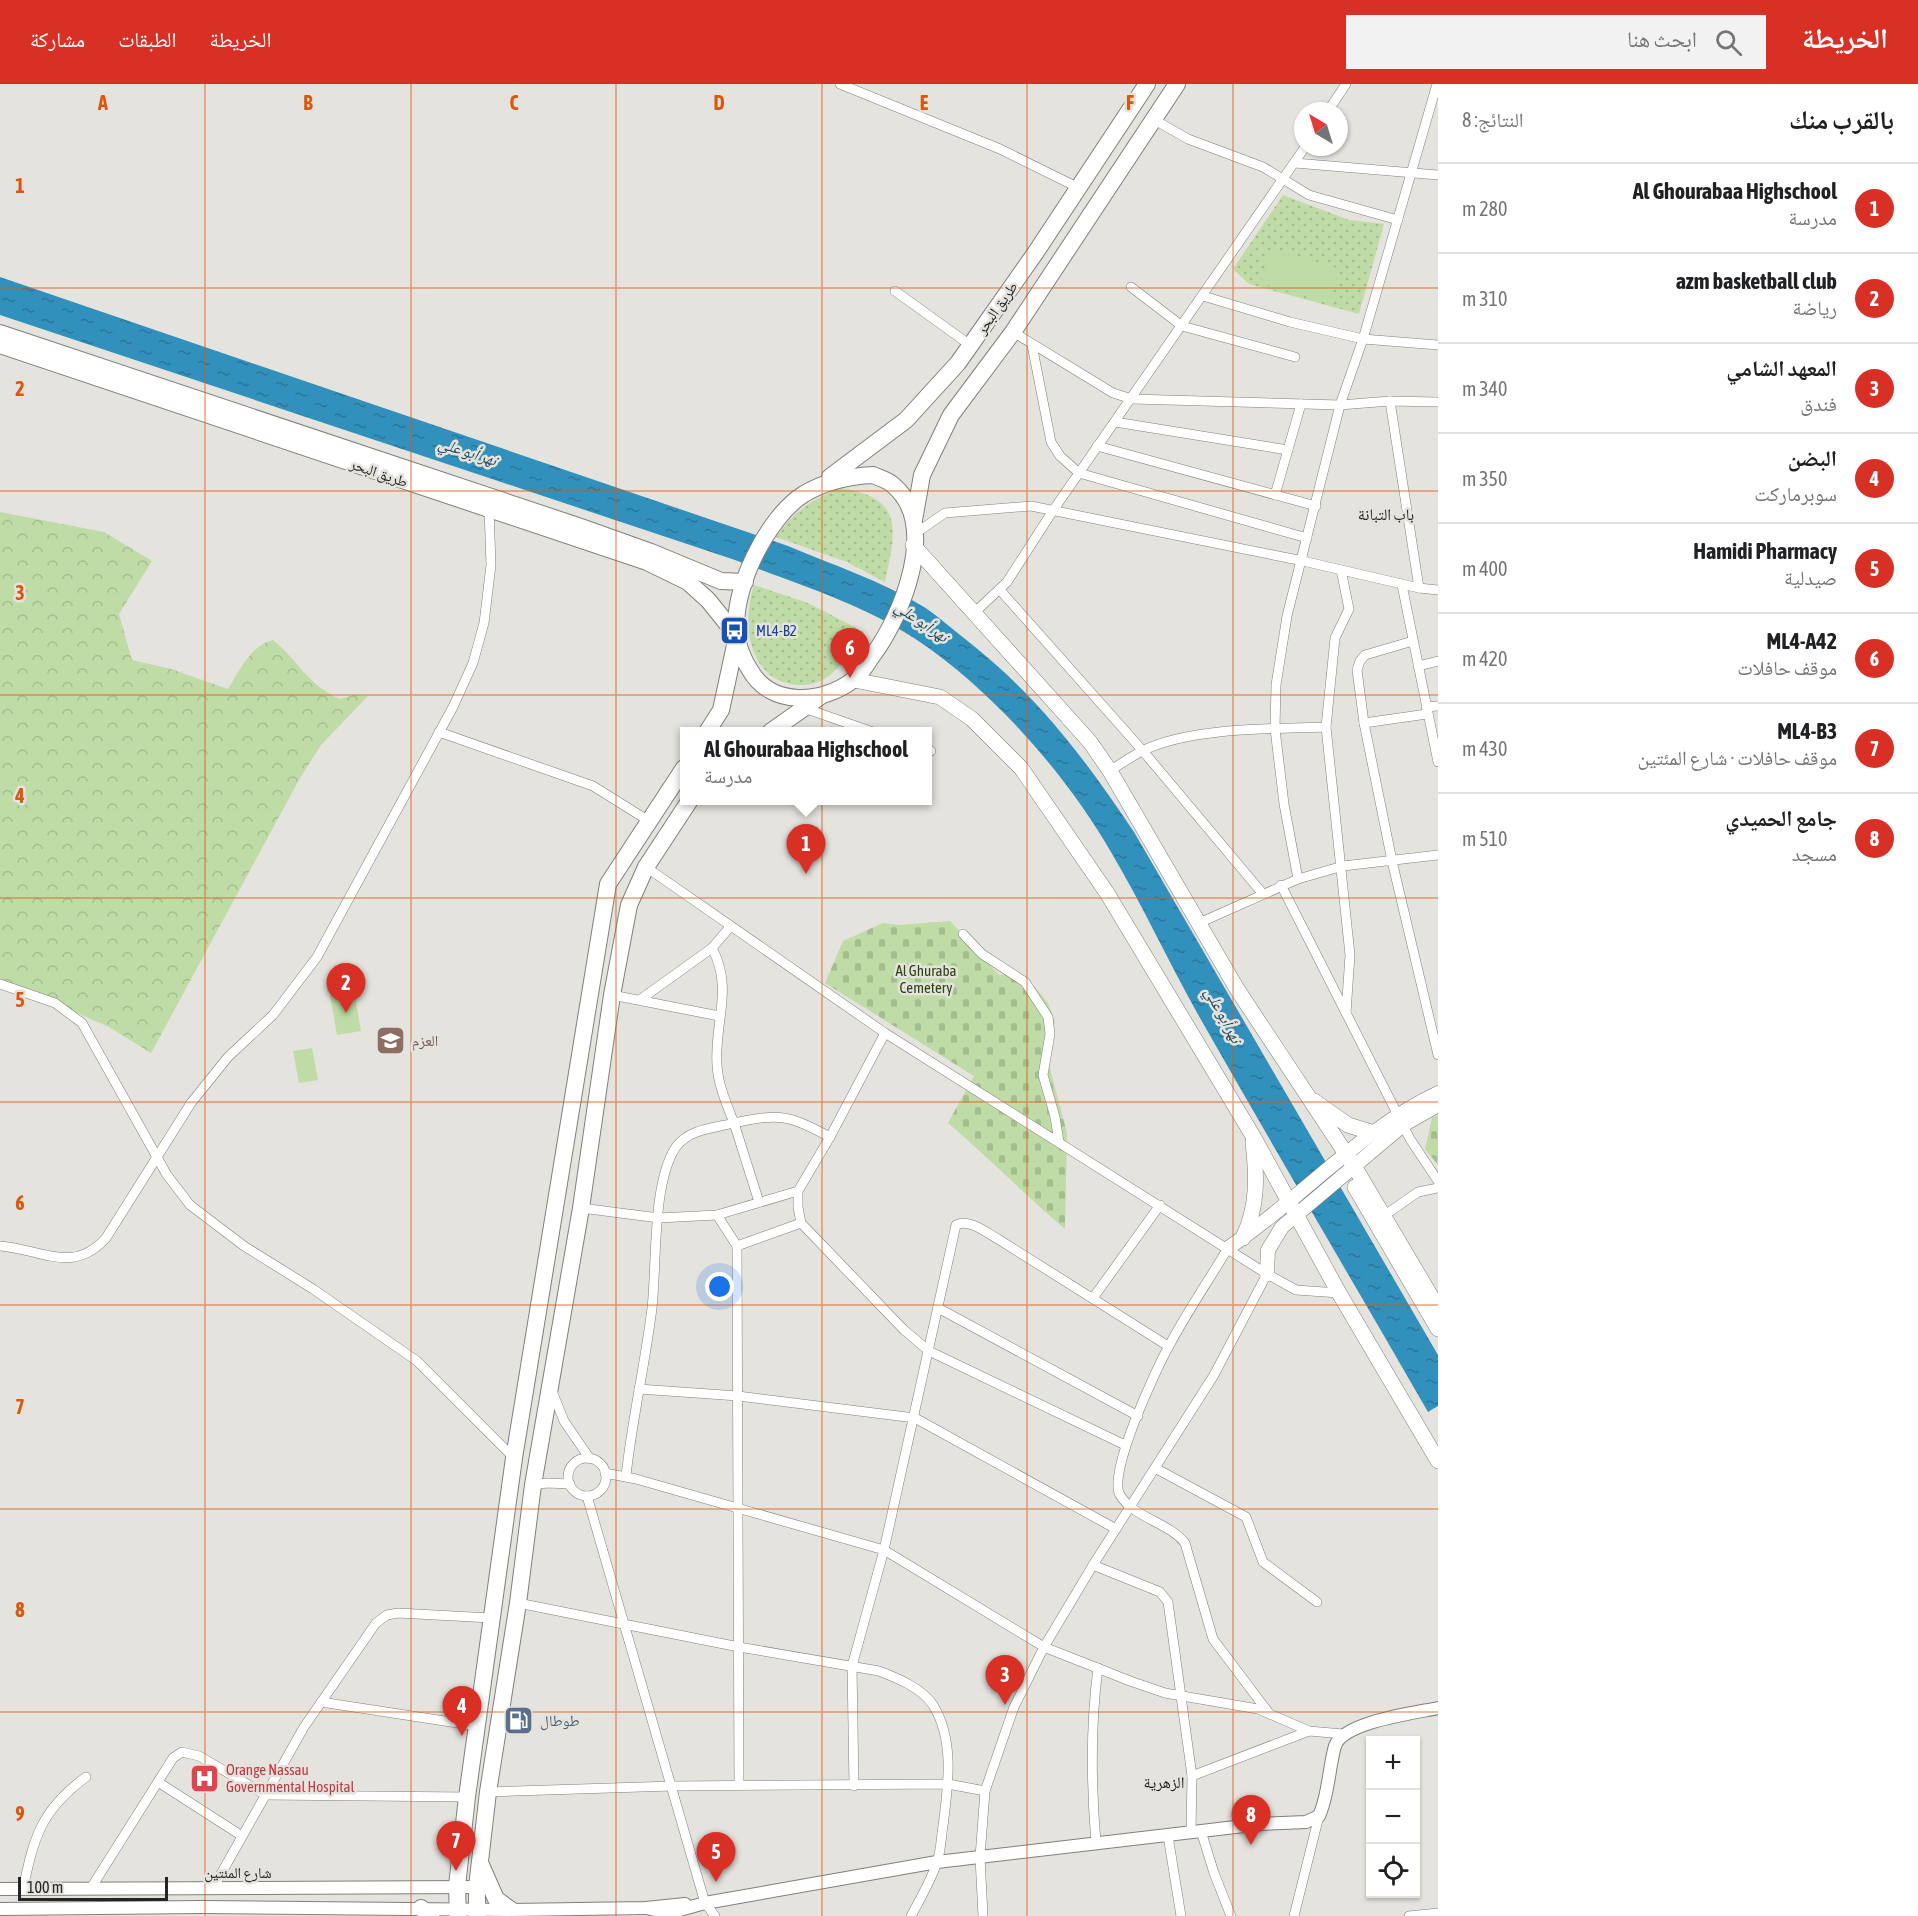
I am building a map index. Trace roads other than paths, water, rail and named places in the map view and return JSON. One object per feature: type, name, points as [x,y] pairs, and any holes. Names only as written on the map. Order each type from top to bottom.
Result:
[{"type":"highway","name":"طريق البحر","points":[[804,494],[864,454],[906,420],[970,345],[1079,188],[1147,84]]},
{"type":"highway","name":"طريق البحر","points":[[913,533],[922,475],[951,415],[1013,332],[1177,84]]},
{"type":"highway","name":"طريق البحر","points":[[0,333],[488,503],[647,562],[688,582],[708,600],[737,636]]},
{"type":"highway","name":"طريق البحر","points":[[0,345],[488,503],[651,552],[722,581],[745,582]]},
{"type":"highway","points":[[710,727],[721,710],[737,636],[745,582],[769,528],[785,509],[804,494],[843,476],[873,475],[892,484],[903,496],[913,533],[914,566],[907,591],[886,638],[854,680],[824,694],[777,727]]},
{"type":"highway","points":[[737,636],[754,678],[771,693],[789,698],[824,694]]},
{"type":"highway","points":[[458,1912],[457,1886],[467,1797],[514,1458],[608,884],[680,774]]},
{"type":"highway","points":[[476,1912],[488,1792],[518,1603],[533,1485],[549,1382],[581,1208],[628,905],[646,867],[687,805]]},
{"type":"highway","points":[[591,980],[613,990]]},
{"type":"highway","points":[[480,1862],[496,1899],[511,1910]]},
{"type":"main road","points":[[913,533],[974,613],[1090,742],[1110,771],[1237,989],[1305,1096],[1343,1167],[1438,1329]]},
{"type":"main road","points":[[854,680],[940,697],[972,719],[1021,768],[1107,893],[1253,1136],[1299,1205],[1339,1293],[1438,1461]]},
{"type":"main road","points":[[1228,1248],[1299,1205],[1400,1120],[1438,1093]]},
{"type":"main road","points":[[1305,1096],[1348,1125],[1374,1133]]},
{"type":"main road","points":[[1343,1167],[1374,1133],[1438,1105]]},
{"type":"main road","points":[[1243,1238],[1256,1200],[1257,1181],[1253,1136]]},
{"type":"main road","points":[[1343,1167],[1385,1215],[1438,1308]]},
{"type":"main road","points":[[1268,1274],[1266,1259],[1272,1242],[1299,1205]]},
{"type":"street","points":[[840,84],[1000,149],[1079,188]]},
{"type":"street","points":[[1334,102],[1346,84]]},
{"type":"street","points":[[1298,879],[1284,804],[1275,729],[1276,685],[1287,616],[1303,561],[1340,405],[1363,339],[1437,84]]},
{"type":"street","points":[[1153,119],[1188,139],[1263,167],[1318,198],[1398,220]]},
{"type":"street","points":[[974,613],[1000,590],[1097,446],[1132,399],[1299,156]]},
{"type":"street","points":[[1295,163],[1438,176]]},
{"type":"street","points":[[1131,287],[1182,326],[1295,357]]},
{"type":"street","points":[[895,291],[970,345]]},
{"type":"street","points":[[1203,296],[1290,322],[1363,339],[1438,345]]},
{"type":"street","points":[[1013,332],[1118,396],[1132,399],[1340,405],[1390,401],[1438,402]]},
{"type":"street","points":[[1032,345],[1051,442],[1060,456],[1079,473],[1307,538]]},
{"type":"street","points":[[1390,401],[1419,588]]},
{"type":"street","points":[[1275,495],[1301,404]]},
{"type":"street","points":[[1115,422],[1288,450]]},
{"type":"street","points":[[1097,446],[1316,506]]},
{"type":"street","points":[[0,1246],[62,1258],[88,1255],[106,1238],[157,1154],[201,1089],[228,1058],[273,1015],[317,957],[440,732],[481,641],[488,600],[488,503]]},
{"type":"street","points":[[913,533],[934,519],[956,511],[1031,506],[1303,561],[1402,585],[1438,590]]},
{"type":"street","points":[[1341,570],[1349,609],[1335,638],[1326,727],[1343,866],[1350,955],[1346,1013]]},
{"type":"street","points":[[1402,585],[1438,762]]},
{"type":"street","points":[[1000,590],[1143,751],[1263,894]]},
{"type":"street","points":[[1413,641],[1365,656],[1360,661],[1357,670],[1364,723],[1392,861],[1438,1054]]},
{"type":"street","points":[[1418,666],[1438,662]]},
{"type":"street","points":[[1364,723],[1438,706]]},
{"type":"street","points":[[804,708],[847,727]]},
{"type":"street","points":[[1110,771],[1143,751],[1176,741],[1216,733],[1326,727]]},
{"type":"street","points":[[440,732],[593,786],[649,821]]},
{"type":"street","points":[[1200,924],[1298,879],[1343,866],[1438,855]]},
{"type":"street","points":[[646,867],[885,1033],[1268,1274],[1296,1290],[1339,1293]]},
{"type":"street","points":[[1281,885],[1400,1120],[1438,1181]]},
{"type":"street","points":[[641,999],[712,948],[730,927]]},
{"type":"street","points":[[963,934],[982,954],[1024,982],[1048,1017],[1050,1034],[1043,1075],[1055,1117],[1059,1143]]},
{"type":"street","points":[[712,948],[720,963],[724,980],[719,1016],[717,1068],[759,1202]]},
{"type":"street","points":[[0,984],[55,1003],[76,1016],[89,1032],[178,1191],[202,1216],[417,1361],[514,1458]]},
{"type":"street","points":[[613,990],[641,999],[719,1016]]},
{"type":"street","points":[[885,1033],[830,1137],[798,1191],[801,1222],[898,1324],[930,1351],[1125,1445]]},
{"type":"street","points":[[626,1476],[652,1308],[660,1188],[676,1148],[686,1137],[694,1133],[770,1116],[785,1117],[830,1137]]},
{"type":"street","points":[[1385,1215],[1419,1192],[1438,1188]]},
{"type":"street","points":[[581,1208],[659,1218],[717,1215],[798,1191]]},
{"type":"street","points":[[1093,1298],[1160,1204]]},
{"type":"street","points":[[717,1215],[737,1246],[736,1507],[739,1785]]},
{"type":"street","points":[[737,1246],[801,1222]]},
{"type":"street","points":[[854,1786],[852,1666],[884,1550],[915,1418],[955,1227],[962,1222],[998,1239],[1168,1346]]},
{"type":"street","points":[[1228,1248],[1168,1346],[1125,1445],[1116,1486],[1120,1496],[1130,1506],[1175,1533],[1185,1543],[1213,1640],[1268,1712]]},
{"type":"street","points":[[983,1916],[981,1857],[985,1791],[1002,1734],[1044,1647],[1093,1565],[1214,1375],[1268,1274]]},
{"type":"street","points":[[938,1308],[1138,1416]]},
{"type":"street","points":[[549,1382],[564,1421],[590,1459],[600,1464],[605,1473],[602,1489],[587,1496],[577,1493],[570,1484],[571,1468],[579,1461],[590,1459]]},
{"type":"street","points":[[639,1389],[738,1396],[915,1418],[1116,1529]]},
{"type":"street","points":[[1155,1468],[1246,1517],[1263,1562],[1317,1602]]},
{"type":"street","points":[[605,1473],[626,1476],[884,1550],[1044,1647],[1165,1693],[1268,1712],[1309,1731],[1343,1734],[1361,1726],[1438,1708]]},
{"type":"street","points":[[533,1485],[555,1482],[570,1484]]},
{"type":"street","points":[[587,1496],[673,1786],[705,1903],[715,1916]]},
{"type":"street","points":[[1093,1565],[1152,1588],[1165,1596],[1169,1609],[1192,1776],[1196,1832],[1231,1916]]},
{"type":"street","points":[[518,1603],[739,1647],[852,1666],[894,1677],[932,1704],[947,1748],[948,1784],[938,1862],[911,1916]]},
{"type":"street","points":[[213,1888],[304,1727],[376,1623],[387,1615],[412,1612],[491,1618]]},
{"type":"street","points":[[1096,1844],[1091,1776],[1092,1715],[1098,1668]]},
{"type":"street","points":[[321,1702],[477,1726]]},
{"type":"street","points":[[1192,1776],[1309,1731]]},
{"type":"street","points":[[1294,1916],[1328,1788],[1336,1746],[1343,1734]]},
{"type":"street","points":[[91,1888],[173,1758],[182,1752],[199,1756],[266,1795],[467,1797]]},
{"type":"street","points":[[23,1889],[33,1842],[39,1830],[56,1802],[86,1777]]},
{"type":"street","points":[[158,1782],[242,1836]]},
{"type":"street","points":[[488,1792],[673,1786],[948,1784],[985,1791]]},
{"type":"street","points":[[0,1909],[68,1912],[476,1912],[646,1908],[705,1903],[938,1862],[1196,1832],[1306,1822],[1319,1816]]},
{"type":"street","points":[[1168,1836],[1181,1916]]},
{"type":"street","name":"شارع المئتين","points":[[0,1889],[477,1887]]},
{"type":"street","points":[[646,1908],[668,1914],[705,1903]]},
{"type":"street","points":[[1409,1916],[1438,1913]]},
{"type":"water","name":"نهر أبو علي","points":[[0,277],[788,546],[891,589],[939,618],[990,660],[1036,704],[1077,752],[1134,832],[1438,1355],[1438,1406],[1428,1412],[1200,1018],[1134,893],[1093,823],[1050,764],[1025,736],[973,683],[945,660],[917,640],[874,615],[735,560],[0,315]]},
{"type":"place","name":"ML4-B2","points":[[735,631]]},
{"type":"place","name":"ML4-A42","points":[[850,678]]},
{"type":"place","name":"Al Ghourabaa Highschool","points":[[806,874]]},
{"type":"place","name":"azm basketball club","points":[[346,1013]]},
{"type":"place","name":"العزم","points":[[391,1041]]},
{"type":"place","name":"المعهد الشامي","points":[[1005,1705]]},
{"type":"place","name":"طوطال","points":[[519,1721]]},
{"type":"place","name":"البضن","points":[[462,1736]]},
{"type":"place","name":"Orange Nassau Governmental Hospital","points":[[205,1779]]},
{"type":"place","name":"جامع الحميدي","points":[[1251,1845]]},
{"type":"place","name":"ML4-B3","points":[[456,1871]]},
{"type":"place","name":"Hamidi Pharmacy","points":[[716,1882]]},
{"type":"district","name":"باب التبانة","points":[[1386,514]]},
{"type":"district","name":"الزهرية","points":[[1164,1782]]},
{"type":"park label","name":"Al Ghuraba Cemetery","points":[[926,980]]}]
